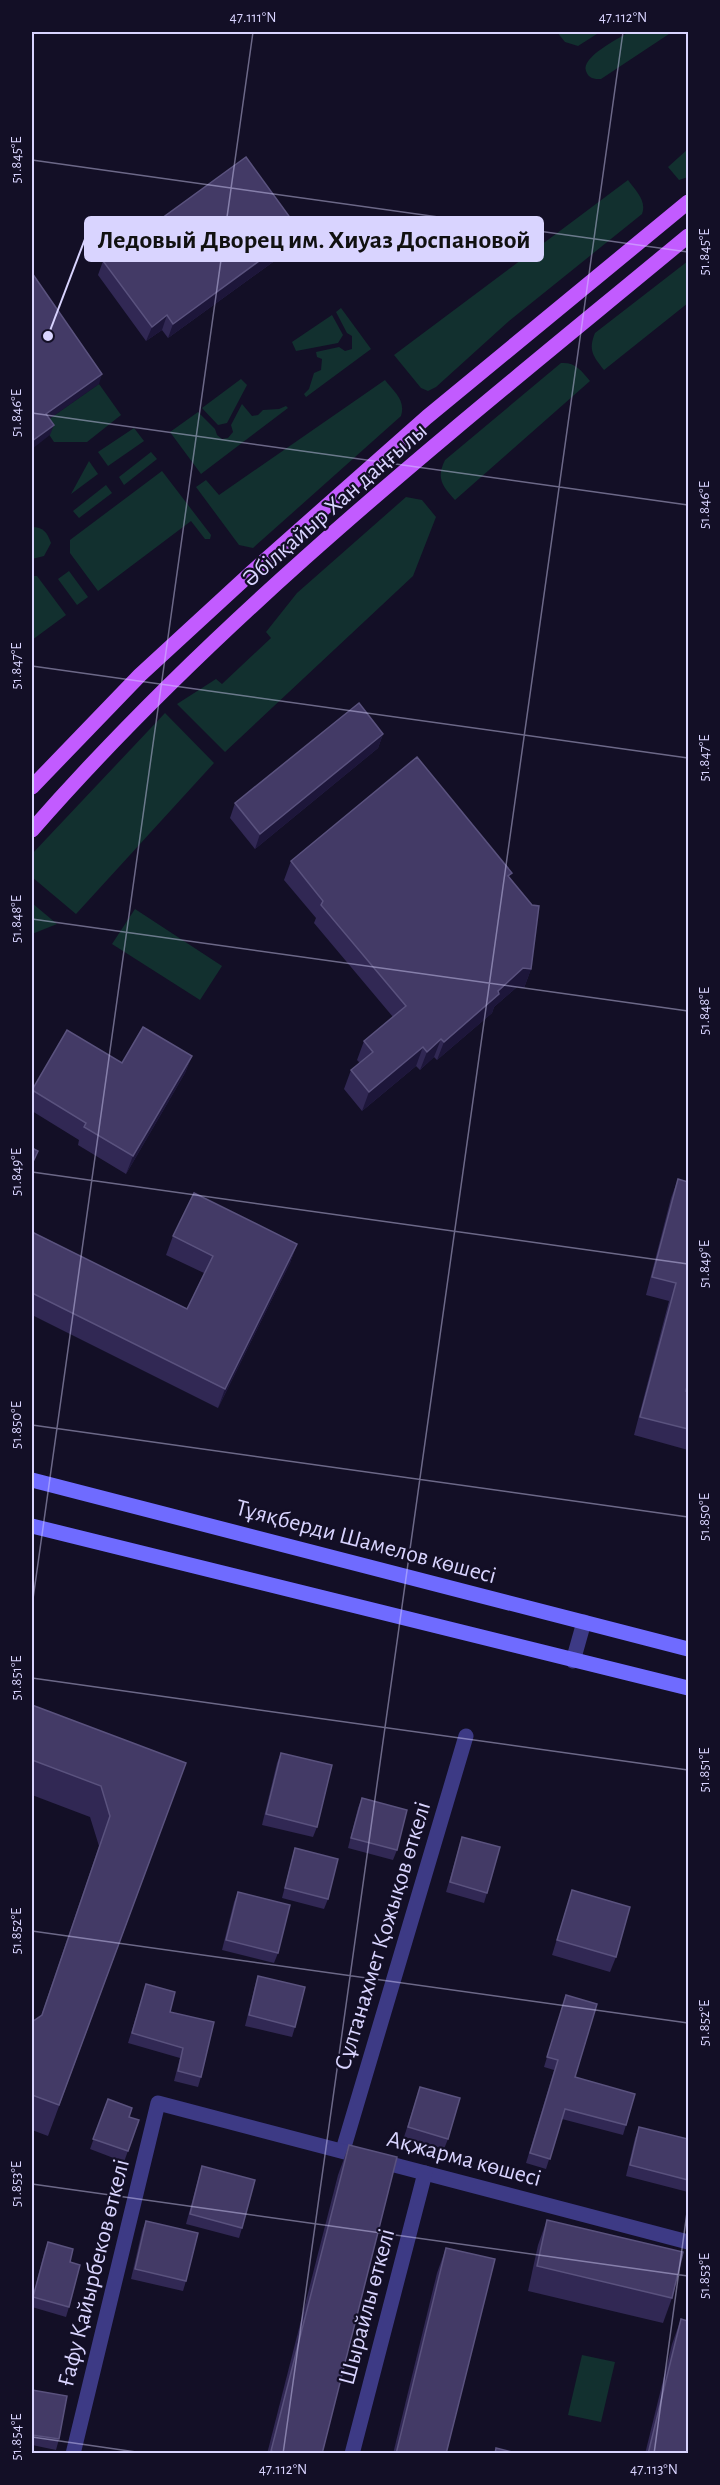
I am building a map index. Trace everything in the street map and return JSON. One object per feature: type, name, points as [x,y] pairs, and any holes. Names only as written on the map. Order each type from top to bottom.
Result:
[{"type":"main road","name":"Әбілқайыр Хан даңғылы","points":[[32,787],[140,675],[252,572],[427,417],[688,202]]},
{"type":"main road","name":"Әбілқайыр Хан даңғылы","points":[[32,830],[159,694],[277,585],[412,464],[688,236]]},
{"type":"street","name":"Тұяқберди Шамелов көшесі","points":[[32,1480],[688,1648]]},
{"type":"street","points":[[32,1526],[688,1688]]},
{"type":"street","points":[[573,1660],[584,1622]]},
{"type":"street","name":"Сұлтанахмет Қожықов өткелі","points":[[343,2150],[466,1736]]},
{"type":"street","name":"Ақжарма көшесі","points":[[158,2103],[688,2242]]},
{"type":"street","name":"Ғафу Қайырбеков өткелі","points":[[73,2454],[158,2103]]},
{"type":"street","name":"Шырайлы өткелі","points":[[352,2454],[425,2173]]},
{"type":"green space","points":[[557,32],[600,32],[578,46],[565,42]]},
{"type":"green space","points":[[629,32],[672,32],[601,79],[590,77],[586,71],[589,60]]},
{"type":"green space","points":[[688,149],[688,177],[679,180],[668,167]]},
{"type":"green space","points":[[628,180],[642,200],[642,214],[509,321],[436,387],[428,391],[421,388],[394,355]]},
{"type":"green space","points":[[688,261],[688,303],[604,370],[593,353],[592,344],[595,333]]},
{"type":"green space","points":[[341,308],[371,349],[306,397],[304,394],[309,389],[314,373],[321,370],[322,359],[317,357],[316,352],[339,347],[345,351],[352,349],[352,336],[347,333],[336,312]]},
{"type":"green space","points":[[332,315],[343,335],[338,343],[296,351],[292,342]]},
{"type":"green space","points":[[561,363],[574,365],[590,381],[455,500],[441,477],[445,460]]},
{"type":"green space","points":[[241,379],[247,385],[227,423],[218,425],[202,408]]},
{"type":"green space","points":[[385,380],[401,401],[401,416],[253,548],[239,545],[196,487],[206,480],[219,495]]},
{"type":"green space","points":[[99,384],[121,415],[87,442],[54,442],[42,424]]},
{"type":"green space","points":[[242,404],[252,416],[258,415],[263,410],[286,406],[288,408],[201,474],[170,432],[198,412],[215,429],[217,435],[222,439],[228,438],[233,432],[231,425]]},
{"type":"green space","points":[[134,428],[144,441],[108,466],[98,452]]},
{"type":"green space","points":[[151,452],[157,459],[124,485],[119,477]]},
{"type":"green space","points":[[89,461],[98,474],[71,494]]},
{"type":"green space","points":[[162,471],[211,535],[210,539],[205,539],[191,521],[98,591],[70,553],[70,540]]},
{"type":"green space","points":[[106,485],[112,493],[79,518],[73,511]]},
{"type":"green space","points":[[406,497],[422,500],[436,517],[413,576],[225,752],[177,704],[216,679],[222,684],[271,638],[266,632],[297,593]]},
{"type":"green space","points":[[32,527],[44,531],[51,543],[44,556],[32,559]]},
{"type":"green space","points":[[69,571],[88,597],[77,605],[58,579]]},
{"type":"green space","points":[[32,576],[37,576],[66,615],[32,640]]},
{"type":"green space","points":[[165,713],[214,763],[76,914],[32,877],[32,854]]},
{"type":"green space","points":[[32,903],[57,924],[32,934]]},
{"type":"green space","points":[[135,909],[222,966],[200,1000],[112,944]]},
{"type":"green space","points":[[582,2355],[615,2362],[601,2422],[568,2415]]},
{"type":"building","points":[[246,157],[294,223],[278,233],[285,242],[173,324],[167,315],[152,327],[103,261]]},
{"type":"building","points":[[32,273],[102,374],[46,414],[54,425],[32,441]]},
{"type":"building","points":[[359,703],[383,734],[260,834],[235,803]]},
{"type":"building","points":[[417,757],[512,873],[508,876],[532,905],[539,906],[531,969],[523,968],[498,991],[499,994],[444,1042],[441,1039],[427,1052],[423,1047],[369,1092],[351,1070],[373,1052],[364,1041],[406,1006],[321,905],[323,901],[291,861]]},
{"type":"building","points":[[143,1027],[192,1056],[133,1156],[84,1127],[86,1123],[32,1090],[67,1030],[122,1063]]},
{"type":"building","points":[[32,1148],[38,1151],[32,1164]]},
{"type":"building","points":[[678,1179],[688,1182],[688,1381],[686,1391],[688,1391],[688,1429],[640,1417],[676,1283],[652,1277]]},
{"type":"building","points":[[194,1193],[297,1244],[225,1389],[32,1293],[32,1232],[187,1309],[213,1256],[173,1236]]},
{"type":"building","points":[[32,1705],[186,1763],[59,2105],[32,2095],[32,2022],[42,2015],[110,1816],[101,1786],[32,1760]]},
{"type":"building","points":[[281,1753],[332,1765],[317,1827],[266,1814]]},
{"type":"building","points":[[362,1798],[407,1810],[397,1850],[351,1838]]},
{"type":"building","points":[[462,1837],[500,1847],[487,1893],[450,1882]]},
{"type":"building","points":[[295,1848],[338,1859],[328,1899],[285,1888]]},
{"type":"building","points":[[572,1890],[630,1907],[616,1957],[557,1940]]},
{"type":"building","points":[[238,1892],[290,1905],[278,1953],[226,1940]]},
{"type":"building","points":[[258,1976],[305,1987],[295,2027],[249,2015]]},
{"type":"building","points":[[146,1984],[175,1992],[170,2012],[214,2022],[201,2077],[178,2071],[183,2048],[132,2033]]},
{"type":"building","points":[[566,1995],[597,2004],[575,2077],[635,2094],[626,2125],[565,2109],[550,2159],[530,2153],[558,2060],[547,2057]]},
{"type":"building","points":[[420,2087],[460,2098],[448,2139],[408,2127]]},
{"type":"building","points":[[108,2099],[132,2108],[129,2117],[139,2120],[128,2151],[93,2139]]},
{"type":"building","points":[[639,2127],[688,2139],[688,2180],[630,2165]]},
{"type":"building","points":[[349,2145],[397,2157],[322,2454],[280,2454],[271,2451]]},
{"type":"building","points":[[202,2166],[255,2180],[242,2228],[190,2214]]},
{"type":"building","points":[[547,2220],[683,2252],[672,2298],[537,2266]]},
{"type":"building","points":[[146,2221],[198,2233],[186,2281],[135,2269]]},
{"type":"building","points":[[48,2242],[73,2249],[70,2262],[80,2265],[69,2307],[33,2297]]},
{"type":"building","points":[[446,2248],[495,2259],[446,2454],[396,2454]]},
{"type":"building","points":[[681,2319],[688,2321],[688,2454],[648,2454]]},
{"type":"building","points":[[32,2390],[67,2396],[59,2439],[32,2435]]},
{"type":"building","points":[[496,2448],[520,2454],[495,2454]]},
{"type":"place","name":"Ледовый Дворец им. Хиуаз Доспановой","points":[[48,336]]}]
